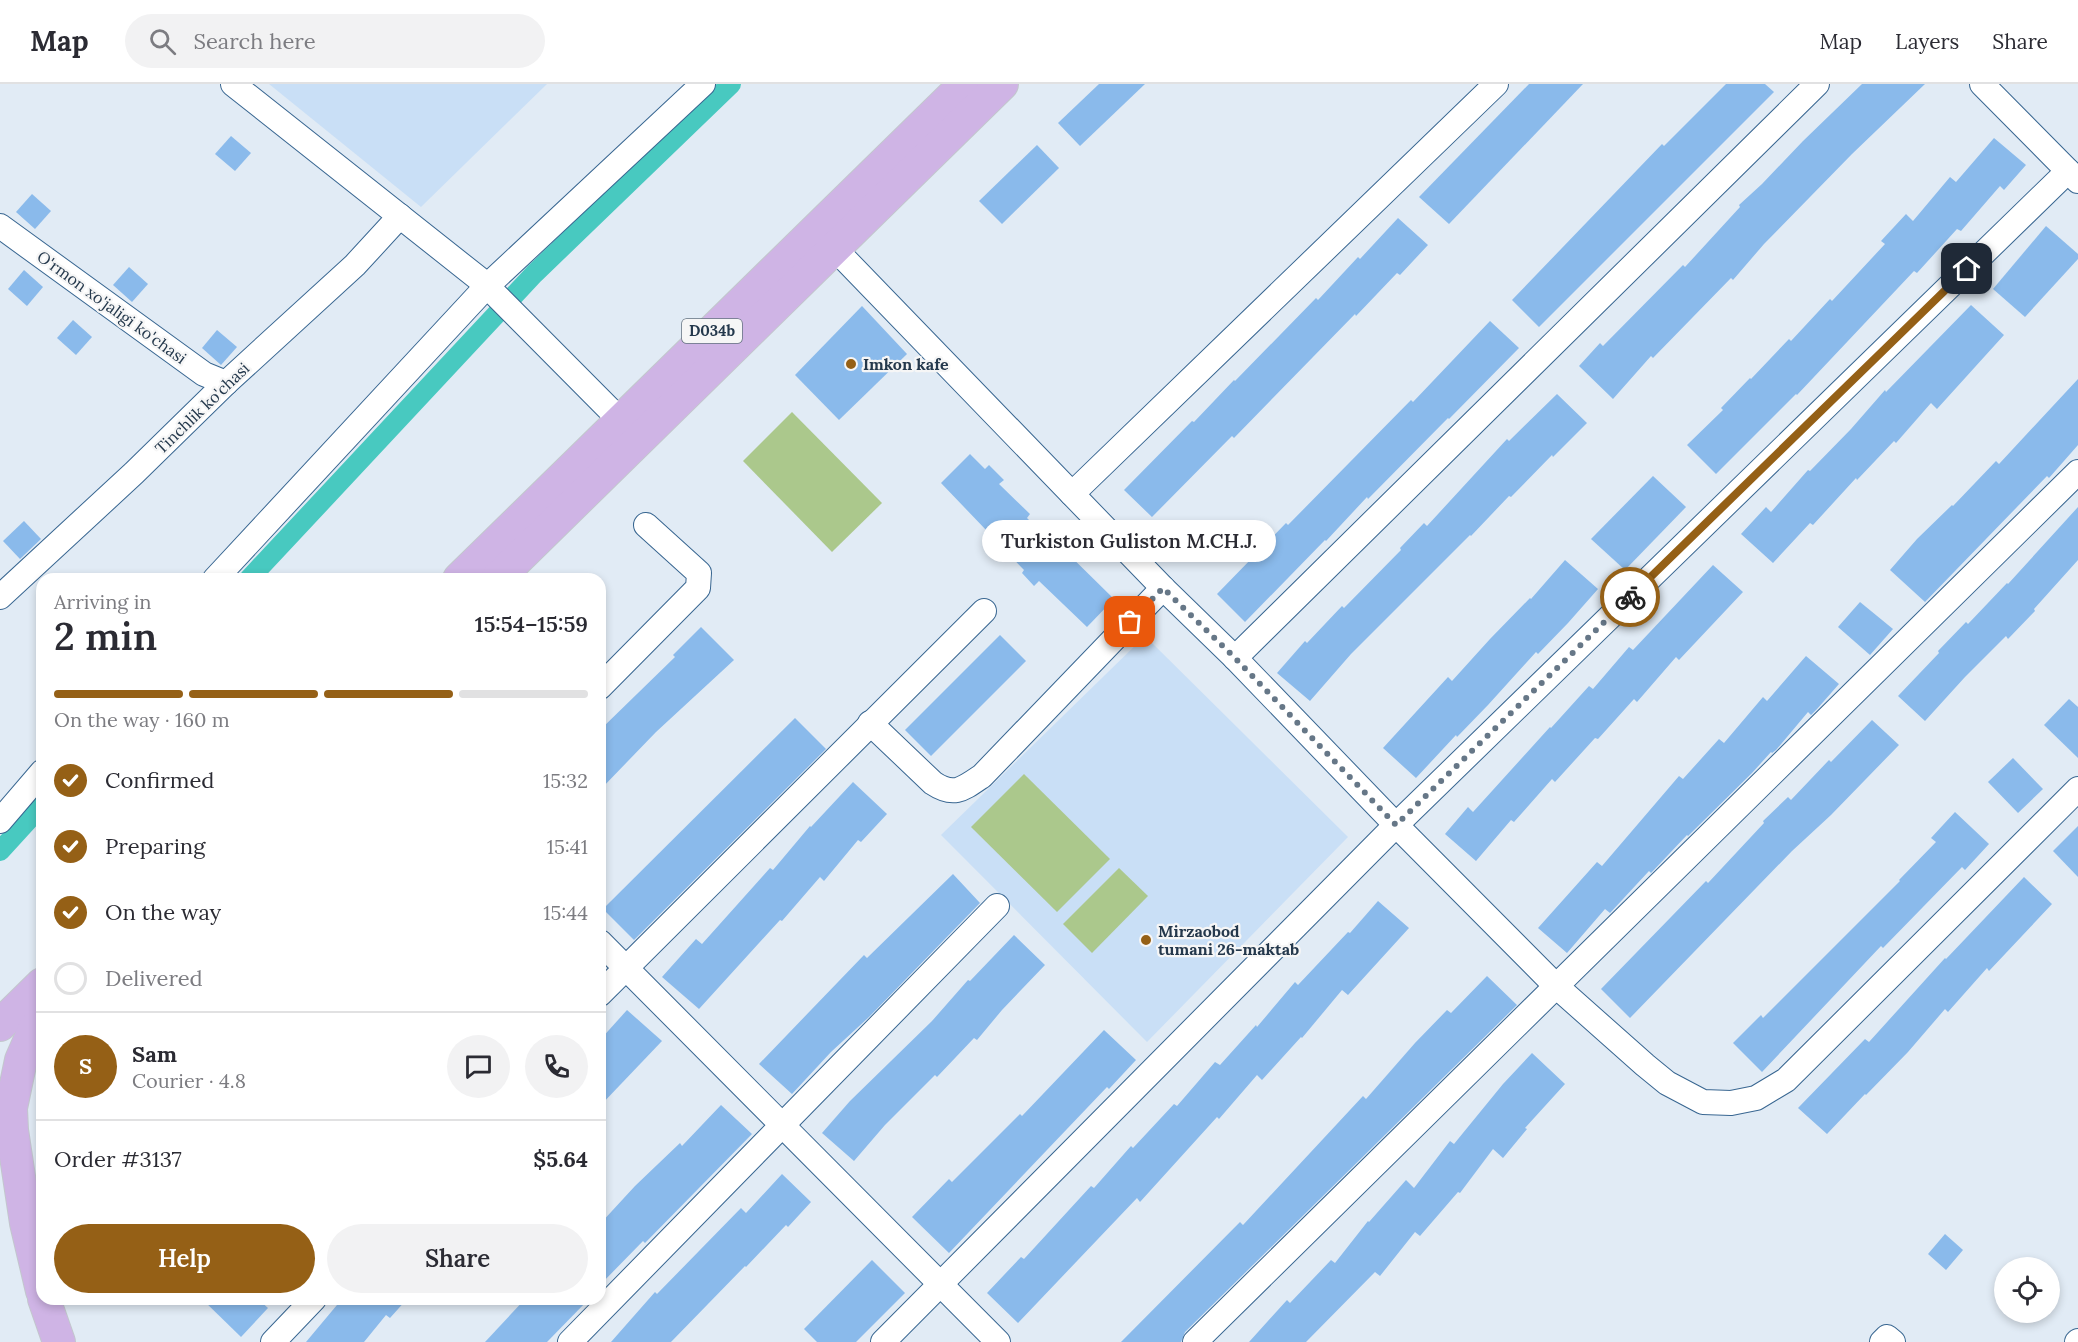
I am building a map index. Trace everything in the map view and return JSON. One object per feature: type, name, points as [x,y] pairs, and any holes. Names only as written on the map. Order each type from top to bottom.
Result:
[{"type":"main road","name":"D034b","points":[[481,573],[621,421],[964,84]]},
{"type":"main road","name":"D034b","points":[[481,573],[835,249],[1002,84]]},
{"type":"main road","points":[[0,1063],[17,1020],[36,993]]},
{"type":"main road","points":[[17,1020],[21,1060],[11,1108],[12,1130],[26,1223],[36,1266]]},
{"type":"main road","points":[[46,1305],[59,1342]]},
{"type":"street","points":[[233,84],[488,286],[621,421]]},
{"type":"street","points":[[221,573],[488,286],[703,84]]},
{"type":"street","points":[[1072,494],[1496,84]]},
{"type":"street","points":[[1235,658],[1817,84]]},
{"type":"street","points":[[883,1342],[1396,825],[2073,176],[1982,84]]},
{"type":"street","name":"Tinchlik ko'chasi","points":[[0,597],[135,473],[226,383],[355,265],[400,216]]},
{"type":"street","name":"O'rmon xo'jaligi ko'chasi","points":[[0,226],[204,374],[226,383]]},
{"type":"street","points":[[835,249],[1163,588],[1235,658],[1556,986],[1667,1083],[1703,1102],[1731,1103],[1756,1098],[1786,1080],[2078,789]]},
{"type":"street","points":[[1195,1342],[2078,472]]},
{"type":"street","points":[[606,681],[698,588],[699,573],[646,525]]},
{"type":"street","points":[[870,723],[933,783],[944,790],[960,790],[982,776],[1163,588]]},
{"type":"street","points":[[606,988],[984,611]]},
{"type":"street","points":[[0,820],[36,779]]},
{"type":"street","points":[[570,1342],[997,906]]},
{"type":"street","points":[[606,948],[998,1342]]},
{"type":"street","points":[[273,1342],[308,1305]]},
{"type":"street","points":[[1882,1342],[1887,1336],[1893,1342]]},
{"type":"shaded area","points":[[269,84],[547,84],[421,207]]},
{"type":"shaded area","name":"Mirzaobod tumani 26-maktab","points":[[1145,636],[1348,837],[1147,1042],[941,835]]},
{"type":"green space","points":[[792,412],[882,503],[832,552],[743,461]]},
{"type":"green space","points":[[1024,774],[1110,859],[1057,912],[971,827]]},
{"type":"green space","points":[[1119,868],[1148,896],[1092,953],[1063,924]]},
{"type":"building","points":[[1099,84],[1145,84],[1080,146],[1058,123]]},
{"type":"building","points":[[1529,84],[1583,84],[1449,224],[1419,197]]},
{"type":"building","points":[[1726,84],[1765,84],[1774,92],[1539,327],[1512,300],[1662,144],[1664,146]]},
{"type":"building","points":[[1862,84],[1925,84],[1852,154],[1764,244],[1733,280],[1731,278],[1653,358],[1651,356],[1613,399],[1579,366],[1600,343],[1603,346],[1683,265],[1685,267],[1740,207],[1739,205]]},
{"type":"building","points":[[231,136],[251,153],[235,171],[215,154]]},
{"type":"building","points":[[1994,138],[2026,165],[2004,190],[2000,186],[1961,231],[1957,229],[1917,273],[1914,271],[1797,395],[1716,474],[1687,445],[1789,339],[1791,341],[1830,299],[1832,301],[1885,244],[1881,241],[1906,214],[1913,221],[1950,177],[1956,182]]},
{"type":"building","points":[[1037,145],[1059,168],[1002,224],[979,201]]},
{"type":"building","points":[[32,194],[51,211],[35,229],[16,212]]},
{"type":"building","points":[[1398,218],[1428,245],[1400,275],[1397,273],[1356,316],[1355,314],[1234,438],[1232,436],[1152,517],[1124,490],[1316,298],[1318,300],[1358,257],[1360,259]]},
{"type":"building","points":[[2046,226],[2078,254],[2078,259],[2025,317],[1993,289]]},
{"type":"building","points":[[129,267],[148,284],[132,302],[113,285]]},
{"type":"building","points":[[24,270],[43,287],[27,306],[8,289]]},
{"type":"building","points":[[1971,305],[2004,335],[1937,409],[1931,403],[1896,443],[1894,441],[1857,480],[1856,478],[1813,525],[1810,523],[1773,563],[1741,534],[1766,507],[1771,512],[1885,390],[1886,392]]},
{"type":"building","name":"Imkon kafe","points":[[862,306],[907,354],[839,420],[795,375]]},
{"type":"building","points":[[73,320],[92,337],[76,355],[57,338]]},
{"type":"building","points":[[1490,321],[1519,348],[1368,499],[1367,497],[1245,622],[1217,594],[1411,400],[1413,402]]},
{"type":"building","points":[[217,330],[237,347],[221,365],[202,348]]},
{"type":"building","points":[[2078,379],[2078,445],[2049,478],[2047,476],[1925,602],[1890,570],[1917,539],[1953,506],[1996,461],[1999,464]]},
{"type":"building","points":[[1557,394],[1587,423],[1511,497],[1509,496],[1351,654],[1310,701],[1277,673],[1305,641],[1307,643],[1342,606],[1344,608],[1401,550],[1400,548],[1424,523],[1427,526],[1507,439],[1509,441]]},
{"type":"building","points":[[970,454],[985,469],[989,465],[1004,480],[999,484],[1030,514],[1027,518],[1050,541],[1052,538],[1114,599],[1087,627],[1039,581],[1034,586],[1022,573],[1024,570],[1000,545],[997,548],[983,534],[987,531],[941,483]]},
{"type":"building","points":[[1653,476],[1686,507],[1625,570],[1591,539]]},
{"type":"building","points":[[2078,507],[2078,560],[2034,609],[2035,611],[2008,639],[2006,636],[1965,677],[1925,721],[1898,696],[1966,622],[1968,624],[2008,584]]},
{"type":"building","points":[[24,521],[41,539],[20,559],[3,541]]},
{"type":"building","points":[[1565,560],[1598,589],[1568,623],[1538,654],[1536,652],[1416,778],[1383,748],[1448,677],[1452,681]]},
{"type":"building","points":[[1713,565],[1743,592],[1679,660],[1676,657],[1637,702],[1634,699],[1555,782],[1552,779],[1514,822],[1511,820],[1476,861],[1445,834],[1468,807],[1473,812],[1589,686],[1593,689],[1629,647],[1633,650]]},
{"type":"building","points":[[1860,602],[1893,629],[1870,655],[1838,627]]},
{"type":"building","points":[[701,627],[734,660],[656,732],[606,784],[606,724],[675,657],[673,655]]},
{"type":"building","points":[[1000,635],[1026,661],[931,756],[905,730]]},
{"type":"building","points":[[1806,656],[1839,684],[1817,709],[1811,715],[1808,712],[1776,750],[1771,752],[1651,873],[1649,871],[1610,913],[1605,909],[1567,953],[1538,928],[1597,862],[1602,866],[1679,776],[1683,779],[1719,739],[1724,743],[1763,697],[1767,701]]},
{"type":"building","points":[[2069,699],[2078,707],[2078,758],[2044,725]]},
{"type":"building","points":[[795,718],[826,749],[634,940],[606,912],[606,906]]},
{"type":"building","points":[[1872,720],[1899,745],[1831,815],[1792,851],[1630,1018],[1601,989],[1706,881],[1708,883],[1764,823],[1763,821],[1788,797],[1791,800]]},
{"type":"building","points":[[2013,758],[2043,789],[2018,813],[1988,782]]},
{"type":"building","points":[[853,782],[887,814],[861,842],[858,840],[824,881],[820,877],[699,1009],[662,977],[696,939],[702,944],[770,868],[773,870],[810,826]]},
{"type":"building","points":[[1955,812],[1989,844],[1965,870],[1962,867],[1883,948],[1881,946],[1762,1072],[1733,1043],[1761,1015],[1763,1018],[1900,881],[1936,842],[1931,838]]},
{"type":"building","points":[[2078,826],[2078,877],[2053,851]]},
{"type":"building","points":[[953,874],[980,903],[792,1094],[759,1064],[864,955],[867,958]]},
{"type":"building","points":[[2024,877],[2052,904],[1989,971],[1987,968],[1948,1012],[1945,1009],[1908,1052],[1827,1134],[1798,1108],[1865,1039],[1869,1042],[1945,958]]},
{"type":"building","points":[[1378,901],[1409,928],[1348,995],[1342,990],[1302,1038],[1262,1080],[1257,1075],[1219,1119],[1217,1117],[1140,1202],[1137,1198],[1018,1323],[987,1293],[1021,1257],[1024,1259],[1091,1186],[1094,1188],[1131,1146],[1133,1148],[1174,1104],[1177,1106],[1215,1062],[1220,1065],[1256,1025],[1257,1027],[1295,982],[1298,985]]},
{"type":"building","points":[[1014,935],[1045,965],[977,1040],[974,1038],[937,1077],[935,1075],[885,1125],[854,1161],[822,1133],[850,1101],[932,1021],[968,980],[970,981]]},
{"type":"building","points":[[1487,976],[1517,1005],[1185,1332],[1181,1342],[1121,1342],[1240,1222],[1243,1225],[1363,1096],[1366,1099],[1447,1010],[1451,1013]]},
{"type":"building","points":[[627,1010],[662,1041],[606,1100],[606,1033]]},
{"type":"building","points":[[1104,1030],[1136,1060],[1109,1089],[1107,1087],[949,1253],[912,1217],[949,1179],[952,1182],[1020,1114],[1022,1116]]},
{"type":"building","points":[[1532,1053],[1565,1084],[1525,1128],[1527,1129],[1503,1158],[1493,1149],[1460,1193],[1458,1192],[1420,1236],[1415,1232],[1380,1276],[1375,1272],[1306,1342],[1249,1342],[1287,1300],[1290,1303],[1331,1260],[1335,1263],[1368,1221],[1406,1180],[1414,1188],[1450,1141],[1454,1144],[1503,1084]]},
{"type":"building","points":[[721,1105],[752,1134],[645,1243],[643,1241],[606,1279],[606,1217],[680,1143],[682,1146]]},
{"type":"building","points":[[782,1174],[811,1202],[671,1342],[611,1342],[655,1292],[657,1294],[741,1208],[746,1213]]},
{"type":"building","points":[[1945,1234],[1963,1250],[1946,1270],[1928,1254]]},
{"type":"building","points":[[872,1260],[905,1293],[856,1342],[817,1342],[804,1329]]},
{"type":"building","points":[[208,1305],[265,1305],[268,1308],[241,1337]]},
{"type":"building","points":[[337,1305],[402,1305],[390,1318],[386,1315],[364,1342],[306,1342]]},
{"type":"building","points":[[519,1305],[583,1305],[547,1342],[485,1342]]},
{"type":"waterway","points":[[255,573],[534,274],[731,84]]},
{"type":"waterway","points":[[0,851],[36,812]]},
{"type":"way so far","points":[[1130,622],[1163,588],[1235,658],[1396,825],[1630,597]]},
{"type":"place","name":"Imkon kafe","points":[[851,364]]},
{"type":"place","name":"Turkiston Guliston M.CH.J.","points":[[1130,622]]},
{"type":"place","name":"Mirzaobod tumani 26-maktab","points":[[1146,940]]},
{"type":"route","points":[[1630,597],[1967,269]]}]
